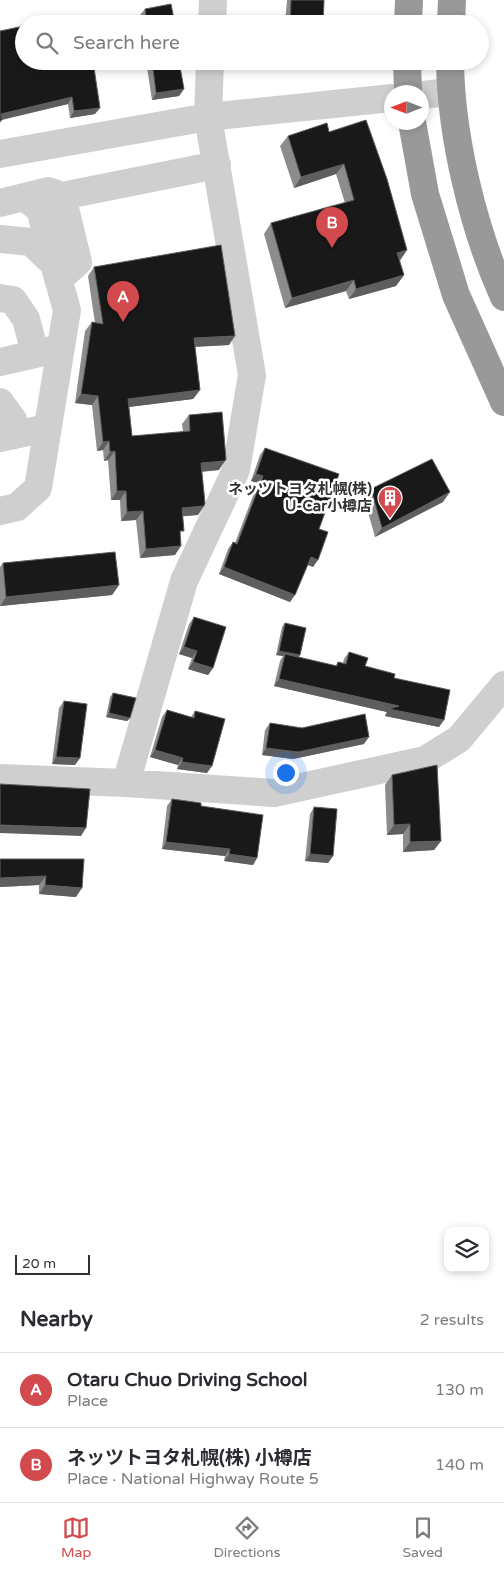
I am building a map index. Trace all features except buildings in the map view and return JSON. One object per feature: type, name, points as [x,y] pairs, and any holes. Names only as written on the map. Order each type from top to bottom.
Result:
[{"type":"highway","points":[[408,15],[409,0]]},
{"type":"highway","points":[[451,15],[452,0]]},
{"type":"highway","points":[[407,70],[408,85]]},
{"type":"highway","points":[[450,70],[450,92],[466,184],[496,280],[504,297]]},
{"type":"highway","points":[[413,130],[425,194],[456,295],[504,402]]},
{"type":"street","points":[[212,0],[212,15]]},
{"type":"street","points":[[126,782],[184,581],[236,470],[252,375],[208,117],[210,70]]},
{"type":"street","points":[[429,94],[450,92]]},
{"type":"street","points":[[0,154],[208,117],[384,99]]},
{"type":"street","points":[[12,200],[48,191],[62,196],[217,165]]},
{"type":"street","points":[[57,272],[78,262],[62,196]]},
{"type":"street","points":[[0,511],[17,507],[38,488],[47,428],[48,350],[67,310],[40,209],[12,200]]},
{"type":"street","points":[[0,239],[31,242],[57,272]]},
{"type":"street","points":[[0,298],[13,300],[48,350]]},
{"type":"street","points":[[0,362],[48,350]]},
{"type":"street","points":[[0,402],[13,420],[8,436],[47,428]]},
{"type":"street","points":[[0,778],[126,782],[274,794],[425,760],[459,739],[504,685]]},
{"type":"place","name":"ネッツトヨタ札幌(株) 小樽店","points":[[332,248]]},
{"type":"place","name":"Otaru Chuo Driving School","points":[[123,322]]},
{"type":"place","name":"ネッツトヨタ札幌(株) U-Car小樽店","points":[[390,519]]}]
